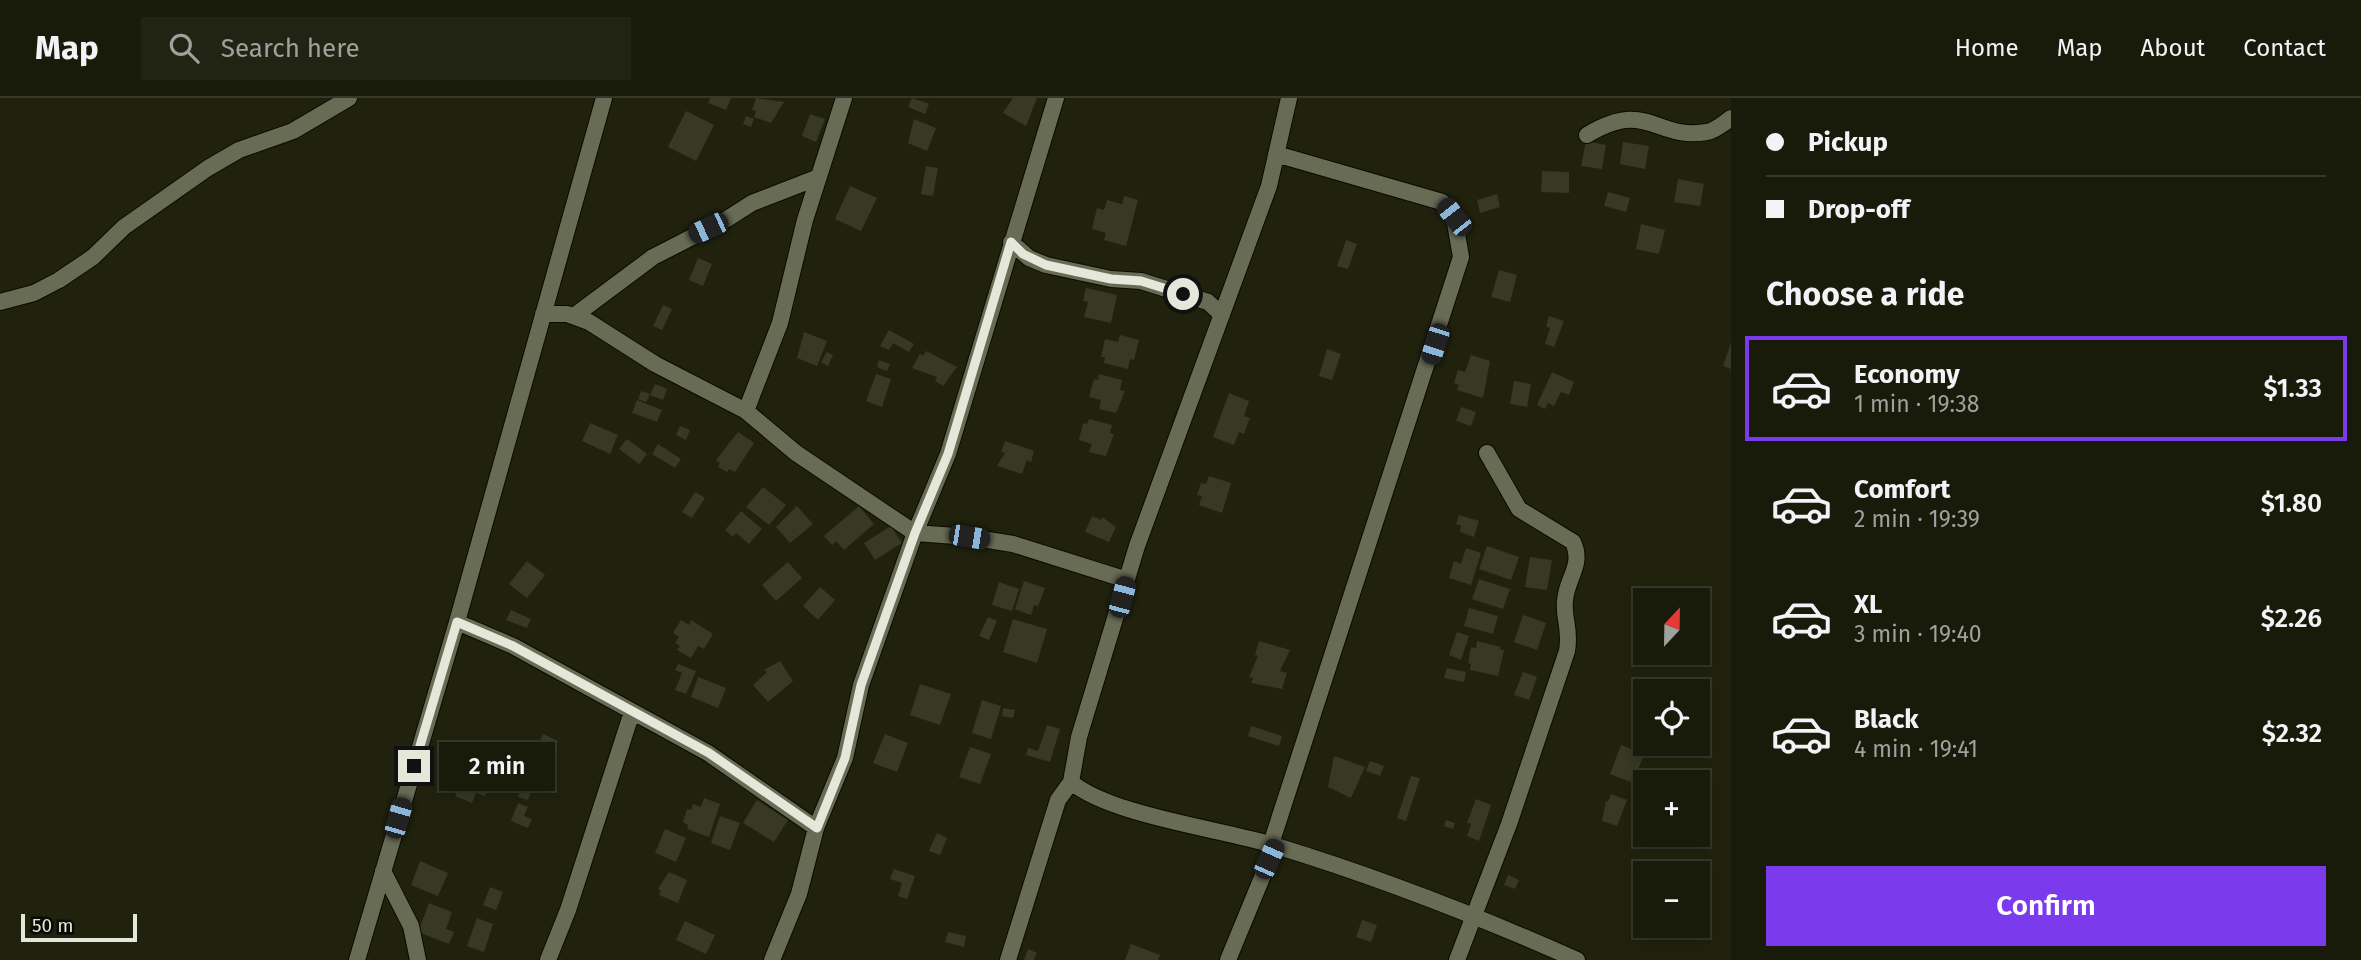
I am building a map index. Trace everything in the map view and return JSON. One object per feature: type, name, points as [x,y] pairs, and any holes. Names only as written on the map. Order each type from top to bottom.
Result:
[{"type":"street","points":[[0,302],[34,293],[58,280],[93,257],[124,227],[208,168],[239,150],[293,131],[349,98]]},
{"type":"street","points":[[357,960],[457,622],[604,98]]},
{"type":"street","points":[[746,411],[780,323],[805,220],[844,98]]},
{"type":"street","points":[[772,960],[799,894],[817,828],[845,758],[861,685],[915,533],[948,454],[1056,98]]},
{"type":"street","points":[[1008,960],[1058,800],[1071,782],[1079,737],[1127,580],[1269,186],[1289,98]]},
{"type":"street","points":[[1587,135],[1607,121],[1625,115],[1688,132],[1710,132],[1731,118]]},
{"type":"street","points":[[1228,960],[1273,845],[1461,257],[1454,217],[1442,202],[1276,154]]},
{"type":"street","points":[[574,316],[653,257],[752,203],[819,177]]},
{"type":"street","points":[[1011,242],[1023,254],[1046,265],[1111,279],[1141,281],[1208,302],[1222,315]]},
{"type":"street","points":[[543,314],[574,316],[746,411],[796,453],[915,533],[1013,544],[1127,580]]},
{"type":"street","points":[[1457,960],[1509,824],[1567,651],[1571,632],[1564,602],[1577,564],[1577,551],[1573,542],[1519,509],[1487,453]]},
{"type":"street","points":[[457,622],[513,646],[709,753],[817,828]]},
{"type":"street","points":[[548,960],[568,910],[632,712]]},
{"type":"street","points":[[1071,782],[1099,800],[1273,845],[1408,889],[1473,914],[1577,960]]},
{"type":"street","points":[[383,871],[411,926],[418,960]]},
{"type":"building","points":[[710,98],[731,98],[726,110],[708,103]]},
{"type":"building","points":[[756,98],[784,102],[771,123],[754,117],[756,111],[752,110]]},
{"type":"building","points":[[912,98],[929,104],[925,114],[908,107]]},
{"type":"building","points":[[1013,98],[1037,98],[1026,126],[1003,113]]},
{"type":"building","points":[[686,111],[714,125],[696,161],[668,147]]},
{"type":"building","points":[[810,114],[825,119],[816,142],[802,136]]},
{"type":"building","points":[[746,116],[754,119],[751,127],[743,124]]},
{"type":"building","points":[[914,119],[936,128],[927,151],[908,143]]},
{"type":"building","points":[[1586,141],[1606,145],[1602,169],[1581,166]]},
{"type":"building","points":[[1623,142],[1649,146],[1645,169],[1620,164]]},
{"type":"building","points":[[926,166],[938,168],[933,196],[921,194]]},
{"type":"building","points":[[1542,171],[1569,172],[1569,193],[1541,192]]},
{"type":"building","points":[[1678,179],[1704,184],[1700,206],[1674,202]]},
{"type":"building","points":[[850,186],[877,198],[861,231],[835,219]]},
{"type":"building","points":[[1608,192],[1630,198],[1626,212],[1604,206]]},
{"type":"building","points":[[1497,194],[1500,207],[1480,213],[1477,200]]},
{"type":"building","points":[[1124,196],[1138,200],[1126,246],[1104,240],[1106,233],[1092,229],[1097,208],[1104,210],[1107,200],[1122,204]]},
{"type":"building","points":[[1641,224],[1665,230],[1659,254],[1636,249]]},
{"type":"building","points":[[1346,240],[1357,244],[1348,269],[1337,266]]},
{"type":"building","points":[[698,258],[712,264],[703,286],[689,280]]},
{"type":"building","points":[[1499,270],[1517,275],[1510,302],[1491,297]]},
{"type":"building","points":[[1086,288],[1117,295],[1111,323],[1084,317],[1088,302],[1083,301]]},
{"type":"building","points":[[663,305],[672,309],[662,330],[653,326]]},
{"type":"building","points":[[1549,316],[1564,321],[1554,347],[1545,344],[1550,328],[1546,326]]},
{"type":"building","points":[[889,330],[914,344],[909,352],[893,343],[889,350],[880,346]]},
{"type":"building","points":[[804,332],[827,341],[817,366],[797,358]]},
{"type":"building","points":[[1120,335],[1139,340],[1134,360],[1130,359],[1128,369],[1104,363],[1105,357],[1101,357],[1105,339],[1118,342]]},
{"type":"building","points":[[1731,343],[1731,369],[1723,366]]},
{"type":"building","points":[[1327,349],[1341,354],[1332,380],[1319,376]]},
{"type":"building","points":[[926,351],[957,367],[943,386],[935,381],[937,377],[912,368],[920,354],[923,356]]},
{"type":"building","points":[[827,352],[833,355],[828,366],[821,362]]},
{"type":"building","points":[[1471,355],[1490,361],[1483,398],[1457,390],[1459,385],[1454,383],[1458,370],[1465,372]]},
{"type":"building","points":[[879,360],[890,364],[887,371],[877,367]]},
{"type":"building","points":[[1552,372],[1574,382],[1569,395],[1561,392],[1554,406],[1548,403],[1545,409],[1537,405]]},
{"type":"building","points":[[876,374],[891,379],[882,407],[866,401]]},
{"type":"building","points":[[1099,374],[1122,380],[1120,390],[1125,391],[1116,413],[1099,409],[1101,400],[1089,397],[1094,379],[1098,380]]},
{"type":"building","points":[[1514,381],[1531,384],[1527,407],[1510,404]]},
{"type":"building","points":[[655,384],[667,389],[663,400],[650,395]]},
{"type":"building","points":[[641,391],[650,394],[646,402],[638,399]]},
{"type":"building","points":[[1229,393],[1249,401],[1244,416],[1250,418],[1244,434],[1239,432],[1234,445],[1213,437]]},
{"type":"building","points":[[637,400],[662,410],[657,422],[632,413]]},
{"type":"building","points":[[1461,407],[1476,412],[1471,426],[1456,421]]},
{"type":"building","points":[[1089,419],[1112,425],[1110,433],[1114,434],[1106,456],[1089,452],[1092,444],[1079,440],[1083,423],[1087,424]]},
{"type":"building","points":[[590,423],[618,435],[610,454],[582,441]]},
{"type":"building","points":[[680,426],[690,430],[686,440],[676,435]]},
{"type":"building","points":[[738,432],[754,443],[735,472],[729,469],[727,472],[718,467],[720,463],[716,460]]},
{"type":"building","points":[[627,439],[647,454],[639,464],[619,449]]},
{"type":"building","points":[[1005,441],[1034,451],[1031,462],[1027,460],[1022,474],[997,466],[1005,453],[1001,452]]},
{"type":"building","points":[[658,444],[681,459],[675,468],[652,454]]},
{"type":"building","points":[[1209,476],[1231,483],[1222,513],[1199,505],[1202,496],[1197,495],[1201,483],[1206,484]]},
{"type":"building","points":[[763,487],[786,505],[769,525],[746,507]]},
{"type":"building","points":[[695,492],[705,498],[692,518],[682,512]]},
{"type":"building","points":[[797,506],[813,524],[790,543],[776,527]]},
{"type":"building","points":[[859,506],[874,524],[844,550],[836,541],[832,545],[824,536]]},
{"type":"building","points":[[741,511],[762,529],[749,544],[736,533],[733,537],[725,530]]},
{"type":"building","points":[[1459,515],[1479,521],[1474,537],[1460,532],[1461,526],[1456,524]]},
{"type":"building","points":[[1092,516],[1101,520],[1102,517],[1116,527],[1109,542],[1085,532]]},
{"type":"building","points":[[891,526],[902,543],[875,560],[864,543]]},
{"type":"building","points":[[1487,546],[1519,557],[1511,580],[1479,569]]},
{"type":"building","points":[[1466,548],[1481,553],[1471,585],[1449,578],[1454,561],[1461,564]]},
{"type":"building","points":[[1530,557],[1552,560],[1547,590],[1525,587]]},
{"type":"building","points":[[527,561],[545,575],[527,598],[509,584]]},
{"type":"building","points":[[788,562],[802,578],[776,601],[762,585]]},
{"type":"building","points":[[1479,579],[1510,589],[1503,609],[1472,599]]},
{"type":"building","points":[[1024,581],[1045,588],[1031,615],[1015,609]]},
{"type":"building","points":[[999,582],[1019,589],[1012,611],[992,605]]},
{"type":"building","points":[[820,587],[835,600],[818,620],[803,606]]},
{"type":"building","points":[[1469,608],[1498,616],[1493,634],[1464,626]]},
{"type":"building","points":[[511,610],[531,619],[527,628],[506,620]]},
{"type":"building","points":[[1523,615],[1546,623],[1537,650],[1514,642]]},
{"type":"building","points":[[988,617],[997,621],[989,640],[979,636]]},
{"type":"building","points":[[1013,619],[1047,629],[1037,663],[1003,652]]},
{"type":"building","points":[[681,620],[689,625],[691,620],[713,634],[704,649],[698,646],[691,658],[677,650],[680,646],[675,643],[679,637],[673,633]]},
{"type":"building","points":[[1457,632],[1469,636],[1461,660],[1449,655]]},
{"type":"building","points":[[1259,641],[1290,650],[1280,671],[1287,673],[1282,689],[1251,683],[1253,678],[1249,677],[1258,656],[1255,655]]},
{"type":"building","points":[[1477,641],[1504,650],[1498,676],[1470,670],[1471,664],[1468,663],[1471,647],[1476,648]]},
{"type":"building","points":[[780,661],[793,681],[768,702],[753,685],[767,672],[764,670]]},
{"type":"building","points":[[678,664],[696,671],[686,694],[675,690],[682,673],[675,670]]},
{"type":"building","points":[[1447,668],[1466,672],[1464,682],[1444,678]]},
{"type":"building","points":[[1523,672],[1537,677],[1529,700],[1514,695]]},
{"type":"building","points":[[698,677],[726,688],[718,708],[691,697]]},
{"type":"building","points":[[920,684],[951,694],[940,725],[910,715]]},
{"type":"building","points":[[982,700],[1001,706],[991,739],[972,733]]},
{"type":"building","points":[[1003,708],[1015,710],[1013,718],[1002,716]]},
{"type":"building","points":[[1047,725],[1060,729],[1050,762],[1026,755],[1028,748],[1038,751]]},
{"type":"building","points":[[1251,726],[1282,736],[1279,746],[1248,736]]},
{"type":"building","points":[[543,734],[558,741],[547,766],[532,759]]},
{"type":"building","points":[[885,734],[908,743],[897,772],[873,763]]},
{"type":"building","points":[[1621,745],[1633,750],[1633,756],[1643,756],[1638,770],[1633,770],[1633,783],[1610,774]]},
{"type":"building","points":[[970,747],[991,754],[980,784],[959,777]]},
{"type":"building","points":[[1334,756],[1365,767],[1351,798],[1328,787]]},
{"type":"building","points":[[468,758],[487,766],[493,770],[491,775],[499,778],[494,789],[488,787],[485,796],[476,793],[472,803],[455,796],[459,787],[446,782],[452,767],[463,772]]},
{"type":"building","points":[[1370,761],[1384,766],[1380,776],[1366,771]]},
{"type":"building","points":[[1411,776],[1420,778],[1406,821],[1397,818]]},
{"type":"building","points":[[525,777],[535,780],[528,800],[518,797]]},
{"type":"building","points":[[1611,794],[1627,800],[1617,826],[1602,821],[1606,801],[1608,802]]},
{"type":"building","points":[[704,798],[720,804],[709,837],[687,829],[688,825],[683,822],[687,809],[691,810],[693,804],[701,807]]},
{"type":"building","points":[[1476,799],[1491,805],[1479,841],[1467,836],[1471,824],[1467,823]]},
{"type":"building","points":[[757,800],[788,820],[774,842],[743,823]]},
{"type":"building","points":[[518,803],[528,807],[524,816],[532,819],[528,828],[511,821]]},
{"type":"building","points":[[720,816],[740,823],[730,850],[711,843]]},
{"type":"building","points":[[1446,820],[1455,823],[1453,829],[1444,826]]},
{"type":"building","points":[[665,829],[686,838],[676,862],[655,853]]},
{"type":"building","points":[[937,833],[947,838],[940,855],[929,851]]},
{"type":"building","points":[[420,861],[448,873],[438,896],[411,885]]},
{"type":"building","points":[[894,869],[915,876],[907,899],[898,896],[902,883],[890,879]]},
{"type":"building","points":[[669,872],[687,880],[678,903],[659,895],[661,891],[658,889]]},
{"type":"building","points":[[1508,875],[1519,880],[1515,889],[1504,885]]},
{"type":"building","points":[[490,887],[503,892],[496,910],[483,905]]},
{"type":"building","points":[[429,903],[452,912],[446,929],[454,932],[449,944],[418,932]]},
{"type":"building","points":[[477,918],[493,924],[484,952],[467,946]]},
{"type":"building","points":[[1362,920],[1377,925],[1371,942],[1356,937]]},
{"type":"building","points":[[685,921],[715,935],[706,954],[676,940]]},
{"type":"building","points":[[948,932],[966,936],[964,947],[945,942]]},
{"type":"building","points":[[1131,944],[1160,955],[1158,960],[1125,960]]},
{"type":"building","points":[[1028,949],[1037,953],[1034,960],[1024,960]]},
{"type":"route","points":[[414,766],[457,622],[513,646],[709,753],[817,828],[845,758],[861,685],[915,533],[948,454],[1011,242],[1023,254],[1046,265],[1111,279],[1141,281],[1183,294]]}]
